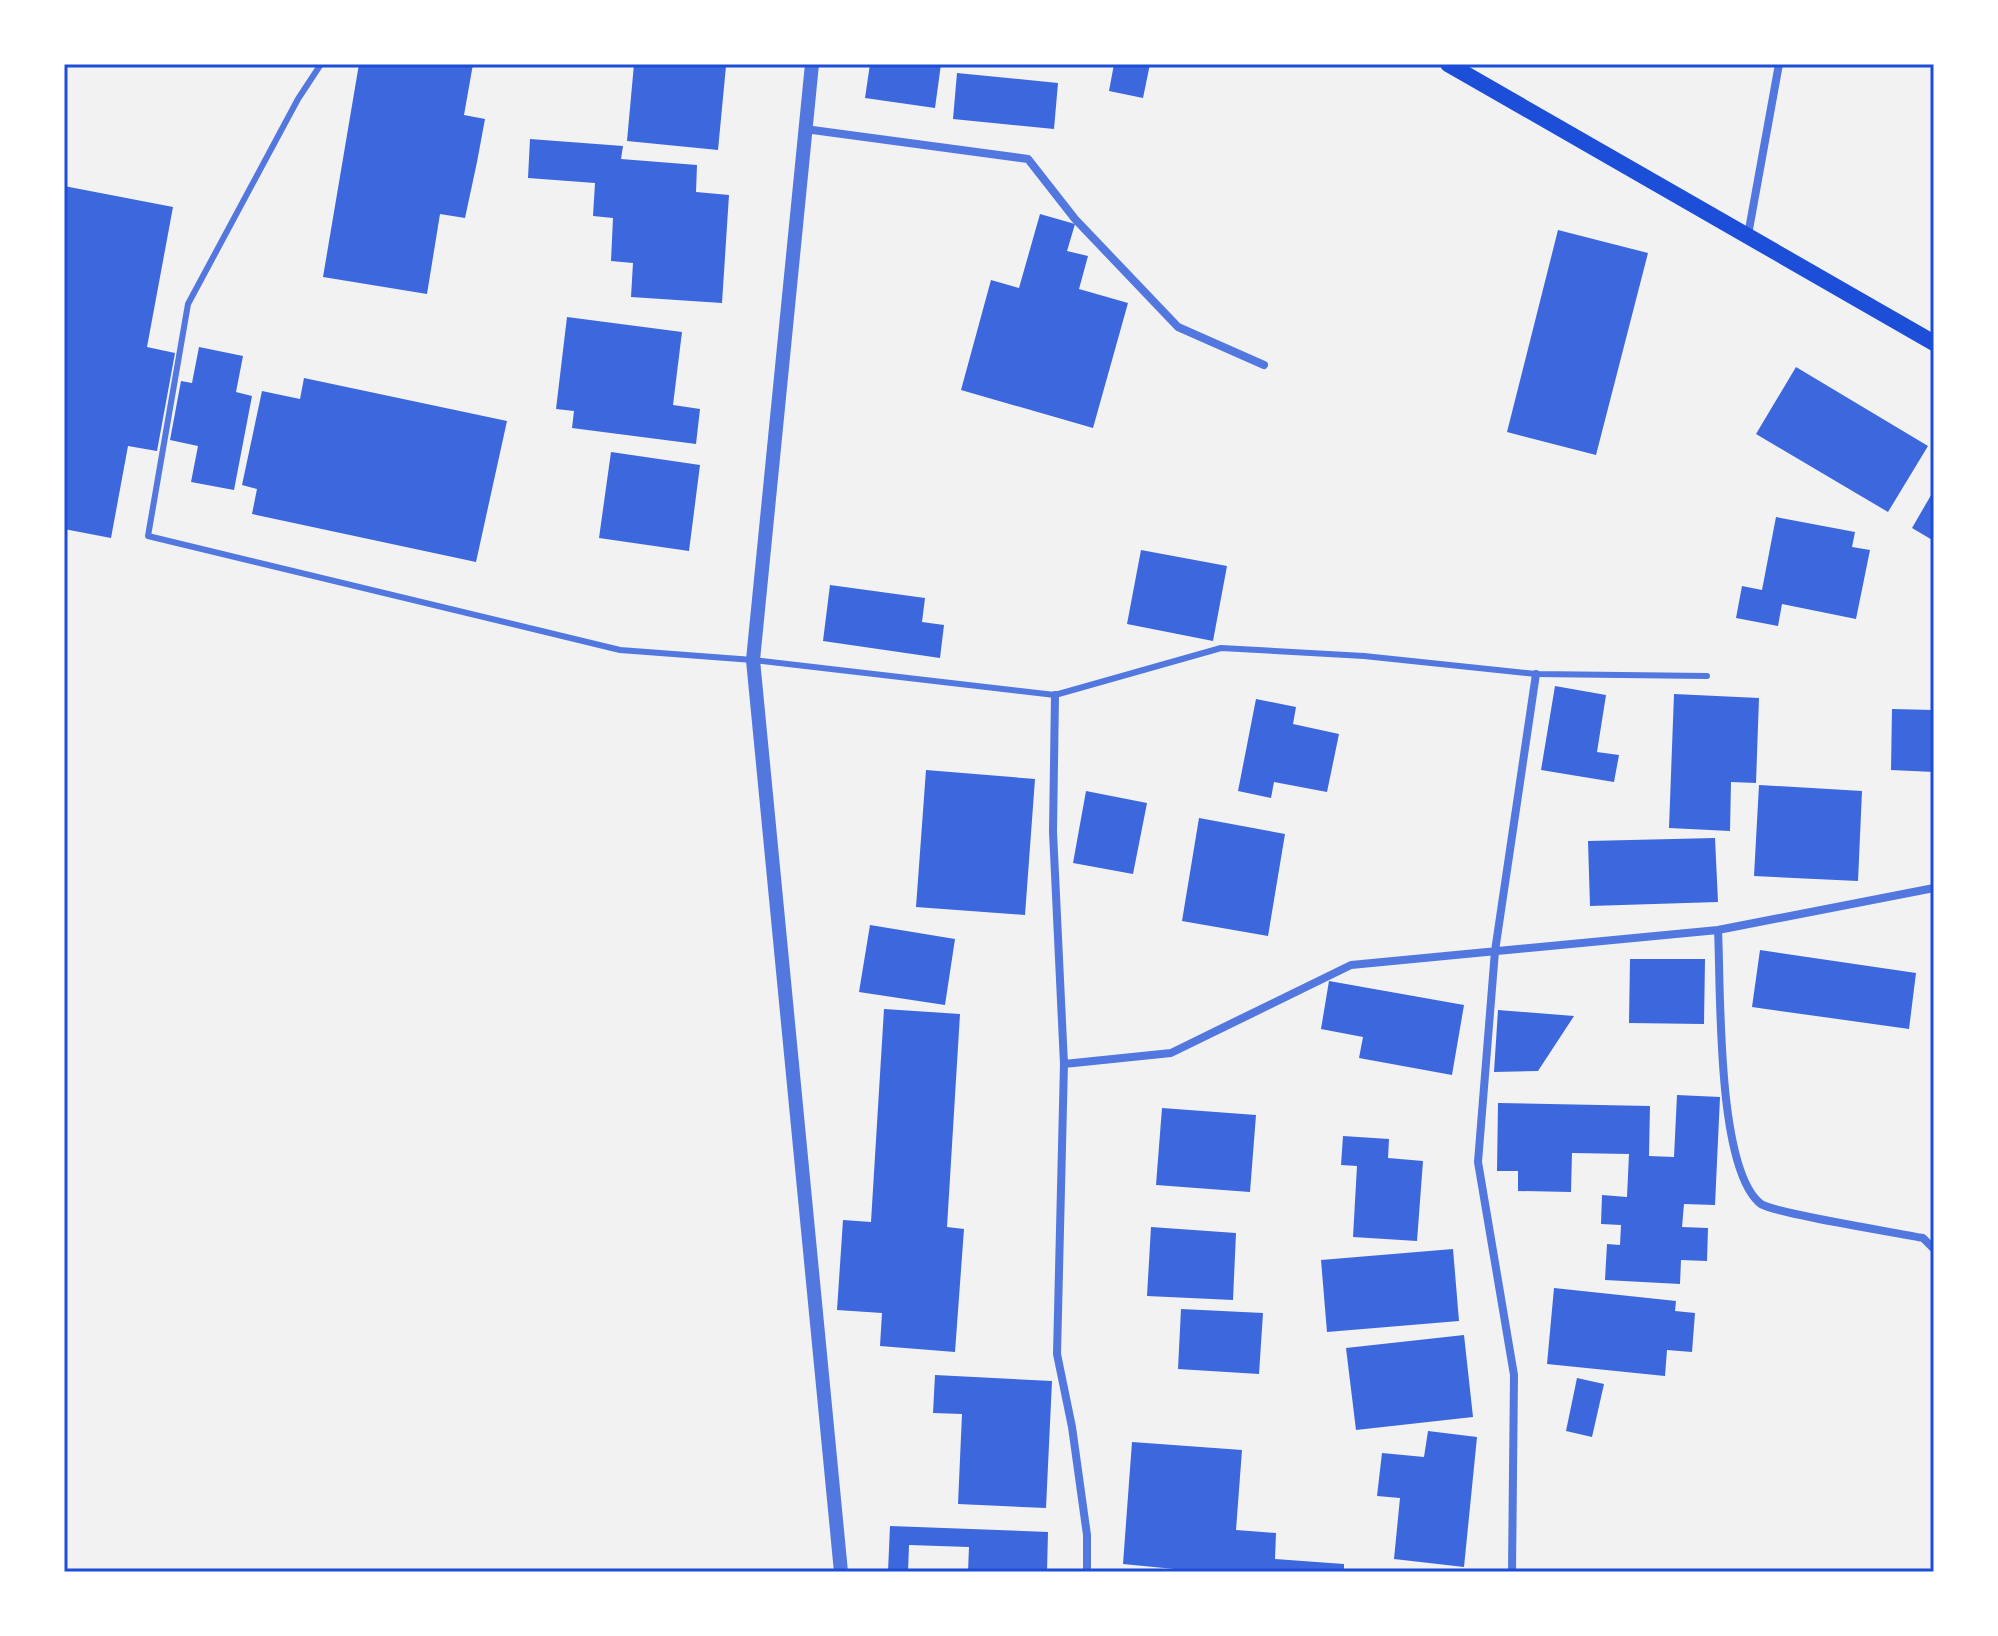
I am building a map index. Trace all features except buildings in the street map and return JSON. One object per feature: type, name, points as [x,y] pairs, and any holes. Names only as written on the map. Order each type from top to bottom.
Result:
[{"type":"main road","points":[[1448,64],[1934,343]]},
{"type":"street","points":[[812,64],[753,660],[841,1572]]},
{"type":"street","points":[[1748,235],[1779,64]]},
{"type":"street","points":[[805,129],[1028,159],[1075,219],[1178,327],[1264,365]]},
{"type":"street","points":[[1512,1572],[1514,1375],[1478,1162],[1495,951],[1536,674]]},
{"type":"street","points":[[1055,695],[1053,832],[1064,1064],[1057,1354],[1072,1427],[1087,1535],[1087,1572]]},
{"type":"street","points":[[1064,1064],[1171,1053],[1351,965],[1718,930],[1934,888]]},
{"type":"street","points":[[1718,930],[1729,1136],[1744,1186],[1763,1206],[1923,1238],[1934,1249]]},
{"type":"lane","points":[[321,64],[298,99],[188,304],[148,536],[620,650],[753,660],[1055,695],[1221,648],[1364,656],[1536,674],[1707,676]]}]
